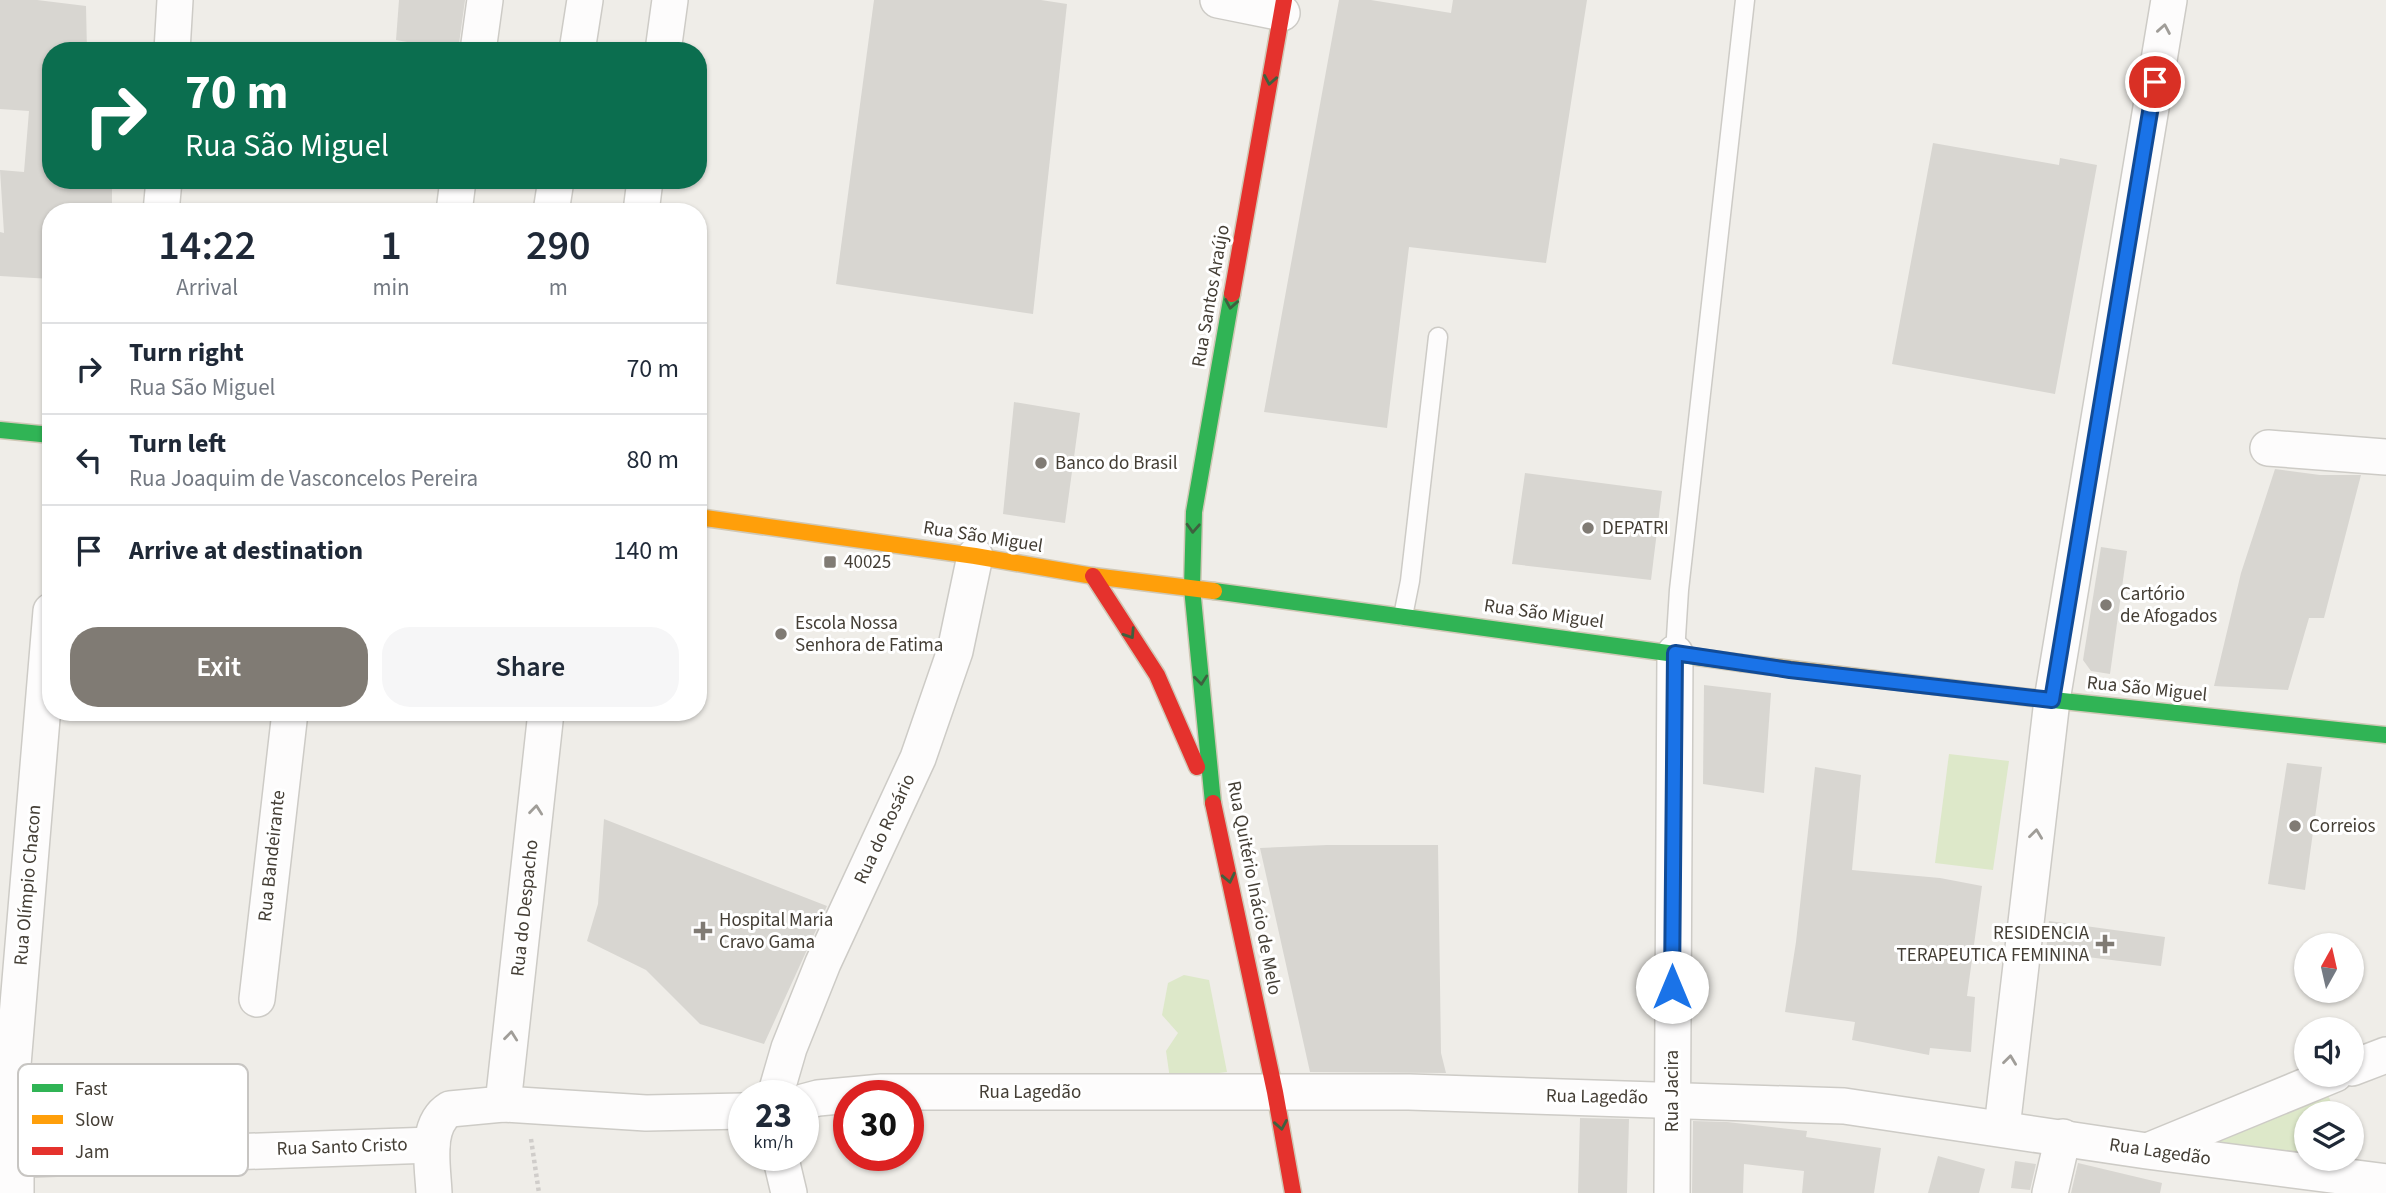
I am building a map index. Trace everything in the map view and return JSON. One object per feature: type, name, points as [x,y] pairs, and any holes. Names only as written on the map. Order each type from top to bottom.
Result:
[{"type":"main road","name":"Rua Santos Araújo","points":[[1192,588],[1194,512],[1283,6]]},
{"type":"main road","points":[[0,430],[42,434]]},
{"type":"main road","name":"Rua São Miguel","points":[[707,518],[975,556],[1093,576],[1790,670],[2386,735]]},
{"type":"main road","points":[[1093,576],[1157,675],[1186,737],[1214,811]]},
{"type":"main road","name":"Rua Quitério Inácio de Melo","points":[[1192,588],[1214,811],[1275,1092],[1293,1193]]},
{"type":"street","points":[[173,42],[175,0]]},
{"type":"street","points":[[479,42],[485,0]]},
{"type":"street","points":[[578,42],[585,0]]},
{"type":"street","points":[[664,42],[670,0]]},
{"type":"street","points":[[1218,0],[1283,6]]},
{"type":"street","points":[[2002,1128],[2052,700],[2169,0]]},
{"type":"street","points":[[2269,448],[2386,457]]},
{"type":"street","name":"Rua do Rosário","points":[[780,1080],[789,1048],[823,963],[918,758],[955,652],[975,556]]},
{"type":"street","name":"Rua Jacira","points":[[1672,1193],[1675,653]]},
{"type":"street","name":"Rua Olímpio Chacon","points":[[16,1193],[7,1159],[42,721]]},
{"type":"street","name":"Rua Bandeirante","points":[[257,999],[289,721]]},
{"type":"street","name":"Rua do Despacho","points":[[515,1105],[545,721]]},
{"type":"street","points":[[2364,1063],[2386,1055]]},
{"type":"street","points":[[2147,1151],[2303,1087]]},
{"type":"street","name":"Rua Lagedão","points":[[819,1098],[881,1092],[1409,1092],[1844,1105],[2147,1151],[2386,1182]]},
{"type":"street","points":[[434,1193],[435,1133],[443,1113],[450,1109],[515,1105],[646,1112],[728,1111]]},
{"type":"street","name":"Rua Santo Cristo","points":[[248,1144],[435,1133]]},
{"type":"street","points":[[2050,1193],[2063,1137]]},
{"type":"street","points":[[784,1171],[789,1193]]},
{"type":"lane","points":[[1675,653],[1679,590],[1745,0]]},
{"type":"lane","points":[[1403,616],[1410,581],[1438,337]]},
{"type":"path","points":[[515,1105],[539,1193]]},
{"type":"green space","points":[[1949,754],[2009,761],[1993,870],[1935,863]]},
{"type":"green space","points":[[1184,975],[1209,980],[1227,1072],[1170,1079],[1166,1051],[1178,1033],[1162,1015],[1168,983]]},
{"type":"green space","points":[[2327,1092],[2330,1101],[2304,1101]]},
{"type":"green space","points":[[2294,1105],[2294,1158],[2203,1140]]},
{"type":"building","points":[[0,0],[37,0],[86,6],[87,42],[42,42],[42,189],[112,189],[112,203],[42,203],[42,278],[0,276],[0,232],[4,233],[0,170],[24,172],[29,111],[0,109]]},
{"type":"building","points":[[399,0],[465,0],[459,42],[396,40]]},
{"type":"building","points":[[874,0],[1041,0],[1067,4],[1033,314],[836,284]]},
{"type":"building","points":[[1339,0],[1371,0],[1451,13],[1453,0],[1587,0],[1546,263],[1409,247],[1387,428],[1264,412]]},
{"type":"building","points":[[1933,143],[2059,165],[2060,158],[2097,165],[2055,394],[1892,364]]},
{"type":"building","name":"Banco do Brasil","points":[[1014,402],[1080,413],[1065,523],[1003,514]]},
{"type":"building","points":[[2275,469],[2320,475],[2361,475],[2324,618],[2309,618],[2288,690],[2214,686],[2241,573]]},
{"type":"building","name":"DEPATRI","points":[[1525,473],[1662,491],[1651,580],[1512,564]]},
{"type":"building","name":"Cartório de Afogados","points":[[2101,547],[2127,551],[2110,674],[2091,671],[2083,660]]},
{"type":"building","points":[[1704,685],[1771,693],[1764,793],[1703,784]]},
{"type":"building","name":"Correios","points":[[2287,763],[2322,767],[2305,890],[2268,884]]},
{"type":"building","points":[[1815,767],[1861,775],[1852,870],[1940,878],[1982,886],[1967,996],[1975,997],[1971,1052],[1930,1048],[1929,1055],[1852,1040],[1855,1022],[1785,1012],[1796,942]]},
{"type":"building","name":"Hospital Maria Cravo Gama","points":[[604,819],[827,906],[764,1044],[700,1024],[646,970],[587,941],[598,904]]},
{"type":"building","points":[[1438,845],[1441,1053],[1446,1073],[1310,1072],[1260,848]]},
{"type":"building","name":"RESIDENCIA TERAPEUTICA FEMININA","points":[[2049,921],[2165,937],[2161,966],[2046,952]]},
{"type":"building","points":[[1580,1118],[1629,1119],[1627,1193],[1578,1193]]},
{"type":"building","points":[[1693,1121],[1807,1131],[1806,1137],[1881,1148],[1874,1193],[1802,1193],[1804,1171],[1744,1164],[1743,1193],[1692,1193]]},
{"type":"building","points":[[1938,1156],[1985,1169],[1979,1193],[1928,1193]]},
{"type":"building","points":[[2015,1161],[2036,1164],[2030,1190],[2011,1188]]},
{"type":"building","points":[[2078,1163],[2162,1183],[2160,1193],[2071,1193]]},
{"type":"traffic: fast","points":[[1213,803],[1192,588],[1194,512],[1232,294]]},
{"type":"traffic: fast","points":[[0,430],[42,434]]},
{"type":"traffic: fast","points":[[1214,591],[1741,663]]},
{"type":"traffic: fast","points":[[2034,698],[2386,735]]},
{"type":"traffic: slow","points":[[707,518],[975,556],[1093,576],[1214,591]]},
{"type":"traffic: slow","points":[[1741,663],[2034,698]]},
{"type":"traffic: jam","points":[[1232,294],[1284,0]]},
{"type":"traffic: jam","points":[[1093,576],[1157,675],[1197,767]]},
{"type":"traffic: jam","points":[[1213,803],[1275,1092],[1293,1193]]},
{"type":"place","name":"Banco do Brasil","points":[[1041,463]]},
{"type":"place","name":"DEPATRI","points":[[1588,528]]},
{"type":"place","name":"40025","points":[[830,562]]},
{"type":"place","name":"Cartório de Afogados","points":[[2106,605]]},
{"type":"place","name":"Escola Nossa Senhora de Fatima","points":[[781,634]]},
{"type":"place","name":"Correios","points":[[2295,826]]},
{"type":"place","name":"Hospital Maria Cravo Gama","points":[[703,931]]},
{"type":"place","name":"RESIDENCIA TERAPEUTICA FEMININA","points":[[2105,944]]},
{"type":"route","points":[[1672,987],[1675,653],[1790,670],[2052,700],[2155,82]]}]
